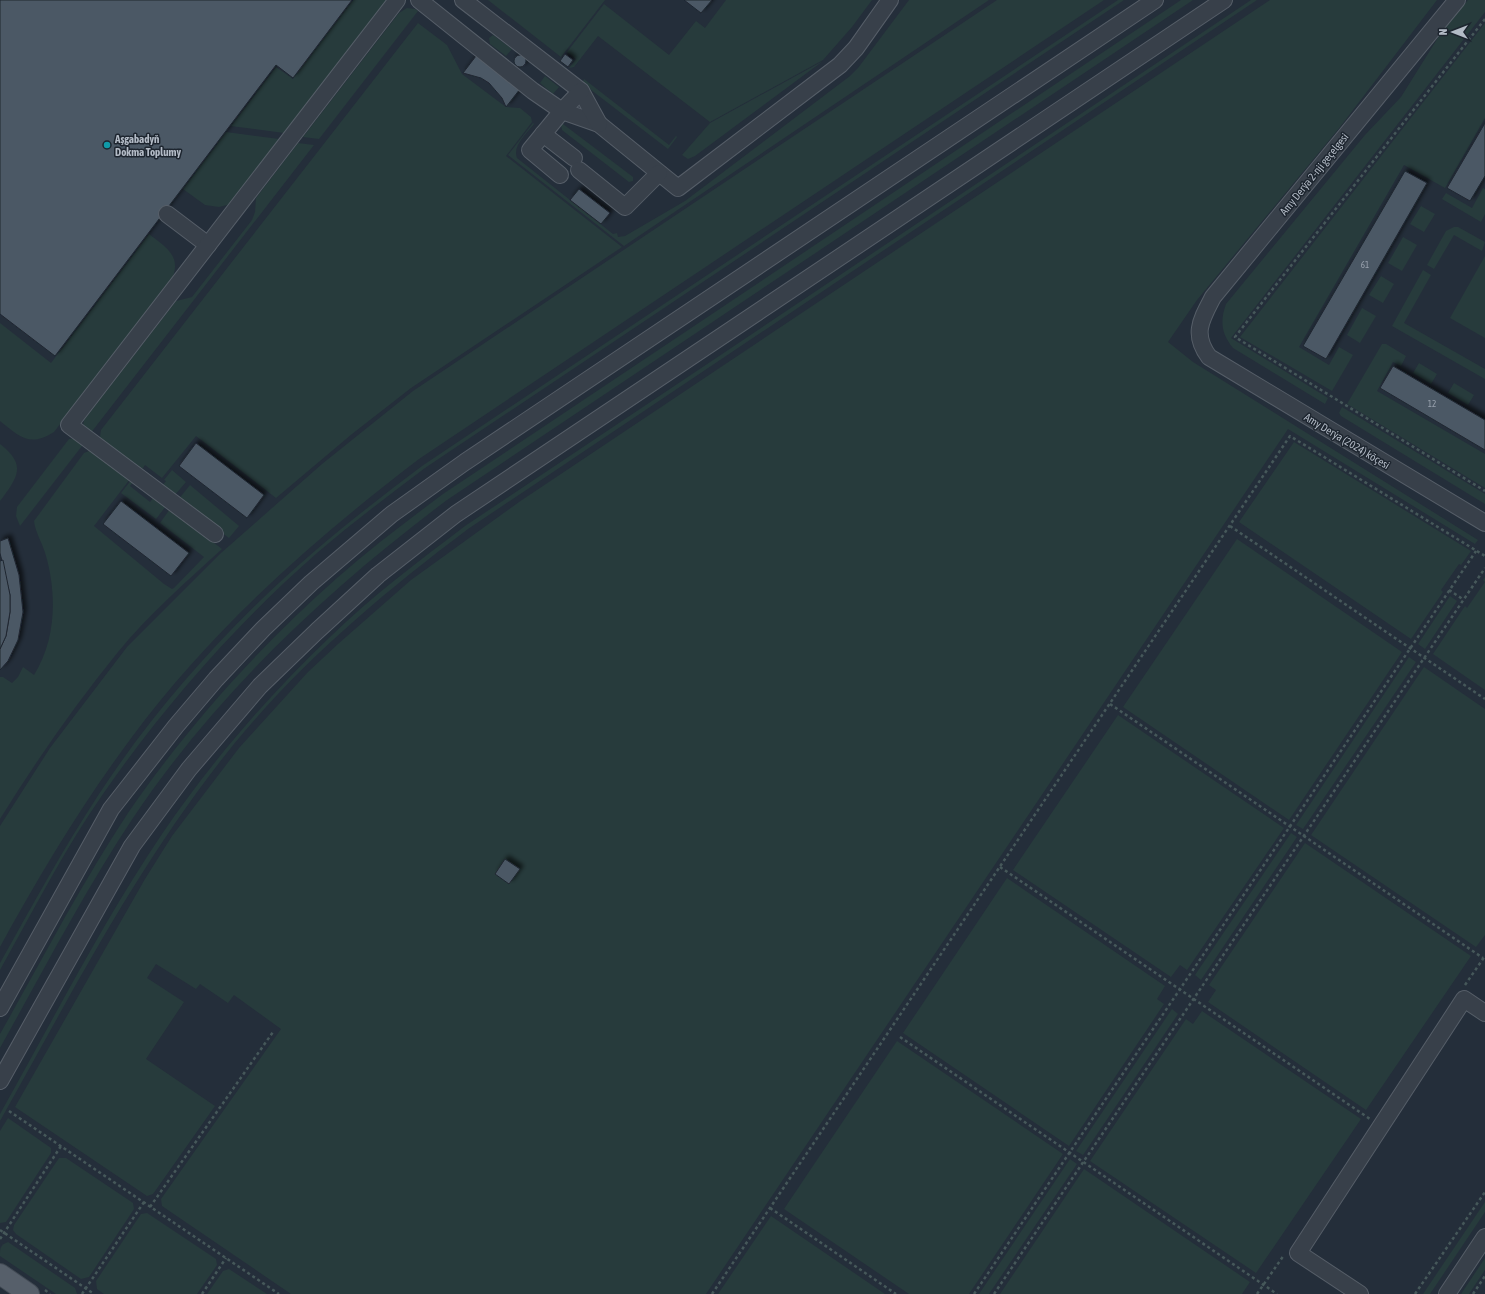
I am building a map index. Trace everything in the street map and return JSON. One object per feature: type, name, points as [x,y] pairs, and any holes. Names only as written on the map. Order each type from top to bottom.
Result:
[{"type":"main road","points":[[0,1274],[29,1294]]},
{"type":"street","points":[[215,534],[69,425],[397,0]]},
{"type":"street","points":[[419,0],[533,91],[562,111],[599,124],[678,188],[840,66],[856,48],[890,0]]},
{"type":"street","points":[[464,0],[581,91],[599,124]]},
{"type":"street","points":[[0,1008],[111,809],[216,678],[263,629],[311,583],[392,514],[466,462],[1155,0]]},
{"type":"street","points":[[0,1081],[132,846],[189,769],[260,686],[378,575],[456,514],[1224,0]]},
{"type":"street","name":"Amy Derýa 2-nji geçelgesi","points":[[1209,357],[1202,347],[1199,335],[1201,320],[1213,297],[1457,0]]},
{"type":"street","points":[[560,175],[530,151],[562,111],[581,91]]},
{"type":"street","points":[[543,134],[625,207],[659,172]]},
{"type":"street","points":[[167,214],[208,245]]},
{"type":"street","name":"Amy Derýa (2024) köçesi","points":[[1209,357],[1485,524]]},
{"type":"street","points":[[1360,1294],[1298,1253],[1464,999],[1485,1013]]},
{"type":"street","points":[[1447,1294],[1485,1237]]},
{"type":"path","points":[[1485,19],[1235,337],[1485,491]]},
{"type":"path","points":[[712,1294],[1290,436],[1485,556]]},
{"type":"path","points":[[1230,526],[1485,699]]},
{"type":"path","points":[[974,1294],[1476,550]]},
{"type":"path","points":[[994,1294],[1485,568]]},
{"type":"path","points":[[1449,590],[1464,600]]},
{"type":"path","points":[[1110,704],[1483,958]]},
{"type":"path","points":[[1000,867],[1373,1121]]},
{"type":"path","points":[[150,1207],[273,1032]]},
{"type":"path","points":[[900,1037],[1277,1294]]},
{"type":"path","points":[[9,1111],[279,1294]]},
{"type":"path","points":[[0,1239],[61,1146]]},
{"type":"path","points":[[1415,1294],[1485,1192]]},
{"type":"path","points":[[82,1294],[144,1202]]},
{"type":"path","points":[[770,1208],[896,1294]]},
{"type":"path","points":[[0,1230],[94,1294]]},
{"type":"path","points":[[202,1294],[226,1258]]},
{"type":"path","points":[[1473,1294],[1485,1276]]},
{"type":"green space","points":[[353,0],[387,0],[284,133],[231,126],[276,67],[293,79]]},
{"type":"green space","points":[[488,0],[605,0],[561,57]]},
{"type":"green space","points":[[726,0],[872,0],[852,27],[823,60],[710,122],[598,36],[574,67],[569,68],[576,59],[567,52],[604,4],[669,55],[696,21],[705,28]]},
{"type":"green space","points":[[909,0],[989,0],[624,246],[508,155],[533,123],[534,124],[518,144],[516,153],[517,158],[613,234],[617,233],[618,237],[625,236],[685,201],[850,76],[858,68]]},
{"type":"green space","points":[[997,0],[1104,0],[419,459],[341,521],[266,588],[230,623],[163,697],[114,762],[79,814],[46,866],[0,947],[0,826],[50,748],[127,647],[221,553],[322,464],[413,391]]},
{"type":"green space","points":[[1118,0],[1124,0],[425,468],[317,553],[258,608],[202,667],[126,761],[75,837],[0,970],[0,963],[73,836],[99,794],[146,728],[199,664],[227,634],[316,550],[368,507],[422,466]]},
{"type":"green space","points":[[1181,0],[1193,0],[447,500],[402,534],[317,607],[276,646],[238,686],[201,728],[166,772],[133,818],[98,874],[0,1048],[0,1034],[62,922],[128,813],[199,719],[225,689],[308,604],[337,578],[376,545],[443,494]]},
{"type":"green space","points":[[1251,0],[1257,0],[468,529],[405,578],[345,629],[287,684],[234,744],[200,788],[168,834],[109,927],[0,1121],[0,1114],[98,937],[140,868],[181,807],[220,756],[263,706],[307,659],[362,607],[465,526]]},
{"type":"green space","points":[[1270,0],[1437,0],[1340,127],[1197,300],[1168,342],[1193,362],[1478,540],[1475,544],[1288,429],[706,1294],[291,1294],[162,1206],[161,1199],[281,1029],[234,995],[228,1003],[200,984],[196,989],[156,964],[147,978],[184,1002],[146,1059],[215,1106],[153,1194],[147,1196],[15,1107],[145,879],[172,836],[239,748],[308,672],[338,644],[411,580],[519,502]]},
{"type":"green space","points":[[1468,0],[1485,0],[1485,12],[1231,338],[1328,398],[1325,404],[1233,348],[1226,337],[1222,321],[1226,304],[1365,135],[1401,97],[1441,33]]},
{"type":"green space","points":[[407,8],[418,11],[319,139],[303,137],[399,13]]},
{"type":"green space","points":[[418,23],[447,45],[462,74],[506,107],[520,108],[531,117],[532,122],[506,156],[622,247],[411,388],[352,434],[276,498],[196,436],[162,478],[145,465],[141,471],[101,440],[101,430]]},
{"type":"green space","points":[[1485,23],[1485,118],[1445,188],[1404,165],[1299,347],[1329,365],[1339,347],[1353,355],[1332,391],[1240,337]]},
{"type":"green space","points":[[493,35],[512,49],[506,56],[490,44],[489,38]]},
{"type":"green space","points":[[823,61],[695,156],[688,159],[682,155],[710,123]]},
{"type":"green space","points":[[545,76],[559,87],[553,94],[540,83]]},
{"type":"green space","points":[[584,79],[669,145],[676,136],[677,137],[668,149],[582,83]]},
{"type":"green space","points":[[563,124],[633,177],[633,181],[629,182],[562,130],[561,125]]},
{"type":"green space","points":[[226,132],[279,139],[232,202],[219,207],[205,205],[183,189]]},
{"type":"green space","points":[[298,143],[314,145],[90,434],[83,426],[84,420],[176,301],[192,297],[252,220],[255,212],[256,198]]},
{"type":"green space","points":[[1483,188],[1485,189],[1485,214],[1481,222],[1442,199],[1446,193],[1472,208]]},
{"type":"green space","points":[[1421,206],[1435,214],[1424,232],[1410,224]]},
{"type":"green space","points":[[1454,227],[1458,227],[1485,242],[1482,251],[1454,235],[1434,269],[1427,265],[1446,231]]},
{"type":"green space","points":[[149,234],[165,247],[173,257],[175,269],[173,276],[54,432],[45,437],[31,440],[13,431],[0,421],[0,323],[51,363]]},
{"type":"green space","points":[[1403,237],[1417,245],[1402,271],[1388,263]]},
{"type":"green space","points":[[1485,256],[1485,338],[1450,318]]},
{"type":"green space","points":[[1423,270],[1431,275],[1404,323],[1485,369],[1485,379],[1392,326]]},
{"type":"green space","points":[[1381,276],[1394,284],[1383,303],[1369,295]]},
{"type":"green space","points":[[1362,308],[1376,316],[1360,343],[1347,335]]},
{"type":"green space","points":[[1382,344],[1386,344],[1406,356],[1401,366],[1393,362],[1377,391],[1485,454],[1485,488],[1347,404]]},
{"type":"green space","points":[[1419,363],[1437,374],[1431,384],[1413,373]]},
{"type":"green space","points":[[1454,383],[1474,395],[1468,405],[1448,393]]},
{"type":"green space","points":[[1342,407],[1485,494],[1485,504],[1341,416],[1339,413]]},
{"type":"green space","points":[[79,437],[85,442],[20,526],[16,516],[17,507],[69,439]]},
{"type":"green space","points":[[1294,442],[1471,551],[1461,565],[1459,564],[1441,590],[1443,592],[1411,639],[1239,522]]},
{"type":"green space","points":[[0,444],[14,458],[17,465],[17,471],[15,478],[0,501]]},
{"type":"green space","points":[[89,451],[93,452],[130,479],[94,526],[164,584],[172,589],[174,588],[204,557],[160,523],[170,509],[222,549],[155,611],[118,652],[86,692],[56,734],[0,819],[0,677],[3,677],[12,683],[18,677],[23,667],[34,675],[47,647],[52,617],[53,602],[50,571],[34,521],[84,453]]},
{"type":"green space","points":[[172,470],[186,482],[174,496],[162,486],[166,481],[164,480]]},
{"type":"green space","points":[[132,479],[134,481],[130,486],[150,502],[154,497],[166,506],[156,519],[121,493]]},
{"type":"green space","points":[[190,485],[239,526],[229,538],[178,500]]},
{"type":"green space","points":[[1237,539],[1402,652],[1289,820],[1123,707]]},
{"type":"green space","points":[[1485,582],[1485,690],[1433,654],[1465,606],[1467,608]]},
{"type":"green space","points":[[1450,596],[1457,601],[1425,649],[1418,644]]},
{"type":"green space","points":[[1409,657],[1416,662],[1303,829],[1296,825]]},
{"type":"green space","points":[[1424,667],[1485,709],[1485,935],[1476,947],[1311,835]]},
{"type":"green space","points":[[1118,715],[1284,828],[1187,970],[1180,965],[1171,977],[1013,870]]},
{"type":"green space","points":[[1291,833],[1297,837],[1201,980],[1195,975]]},
{"type":"green space","points":[[1305,843],[1471,956],[1366,1110],[1208,1002],[1216,990],[1209,985]]},
{"type":"green space","points":[[1007,878],[1165,986],[1157,999],[1164,1004],[1069,1146],[903,1033]]},
{"type":"green space","points":[[1172,1009],[1178,1014],[1083,1155],[1076,1151]]},
{"type":"green space","points":[[1202,1011],[1361,1119],[1256,1273],[1090,1161],[1186,1019],[1193,1024]]},
{"type":"green space","points":[[897,1041],[1063,1154],[969,1294],[909,1294],[784,1209]]},
{"type":"green space","points":[[8,1118],[51,1148],[51,1153],[6,1222],[0,1223],[0,1131]]},
{"type":"green space","points":[[59,1158],[66,1158],[133,1203],[134,1209],[89,1277],[81,1279],[16,1234],[13,1230],[14,1225]]},
{"type":"green space","points":[[1070,1159],[1077,1164],[989,1294],[979,1294]]},
{"type":"green space","points":[[1084,1169],[1250,1282],[1242,1294],[1000,1294]]},
{"type":"green space","points":[[1485,1202],[1485,1212],[1430,1294],[1423,1294]]},
{"type":"green space","points":[[147,1213],[216,1259],[217,1265],[197,1294],[104,1294],[97,1289],[96,1281],[141,1214]]},
{"type":"green space","points":[[771,1216],[885,1294],[718,1294]]},
{"type":"green space","points":[[8,1242],[75,1288],[77,1294],[56,1294],[0,1256],[1,1247],[3,1244]]},
{"type":"green space","points":[[1485,1258],[1485,1270],[1469,1294],[1461,1294]]},
{"type":"green space","points":[[229,1269],[267,1294],[207,1294],[223,1271]]},
{"type":"building","name":"Aşgabadyň Dokma Toplumy","points":[[0,0],[352,0],[293,78],[276,65],[55,356],[0,314]]},
{"type":"building","points":[[684,0],[712,0],[701,13]]},
{"type":"building","points":[[565,54],[573,60],[568,67],[560,61]]},
{"type":"building","points":[[518,55],[522,55],[526,61],[522,67],[518,67],[514,63],[514,59]]},
{"type":"building","points":[[476,56],[520,89],[506,107],[502,98],[489,83],[481,78],[463,73]]},
{"type":"building","points":[[1485,123],[1485,176],[1470,201],[1447,188]]},
{"type":"building","points":[[1405,171],[1427,183],[1326,359],[1303,346]]},
{"type":"building","points":[[579,189],[610,213],[601,224],[570,200]]},
{"type":"building","points":[[1393,366],[1485,420],[1485,450],[1380,388]]},
{"type":"building","points":[[196,443],[264,495],[247,518],[179,466]]},
{"type":"building","points":[[121,501],[189,553],[171,576],[103,524]]},
{"type":"building","points":[[8,538],[19,575],[23,612],[18,640],[8,661],[0,670],[0,649],[6,636],[10,612],[10,595],[0,553],[0,541]]},
{"type":"building","points":[[3,560],[10,595],[10,612],[6,636],[0,649],[0,561]]},
{"type":"building","points":[[505,859],[520,869],[509,884],[495,874]]},
{"type":"place","name":"Aşgabadyň Dokma Toplumy","points":[[107,145]]}]
